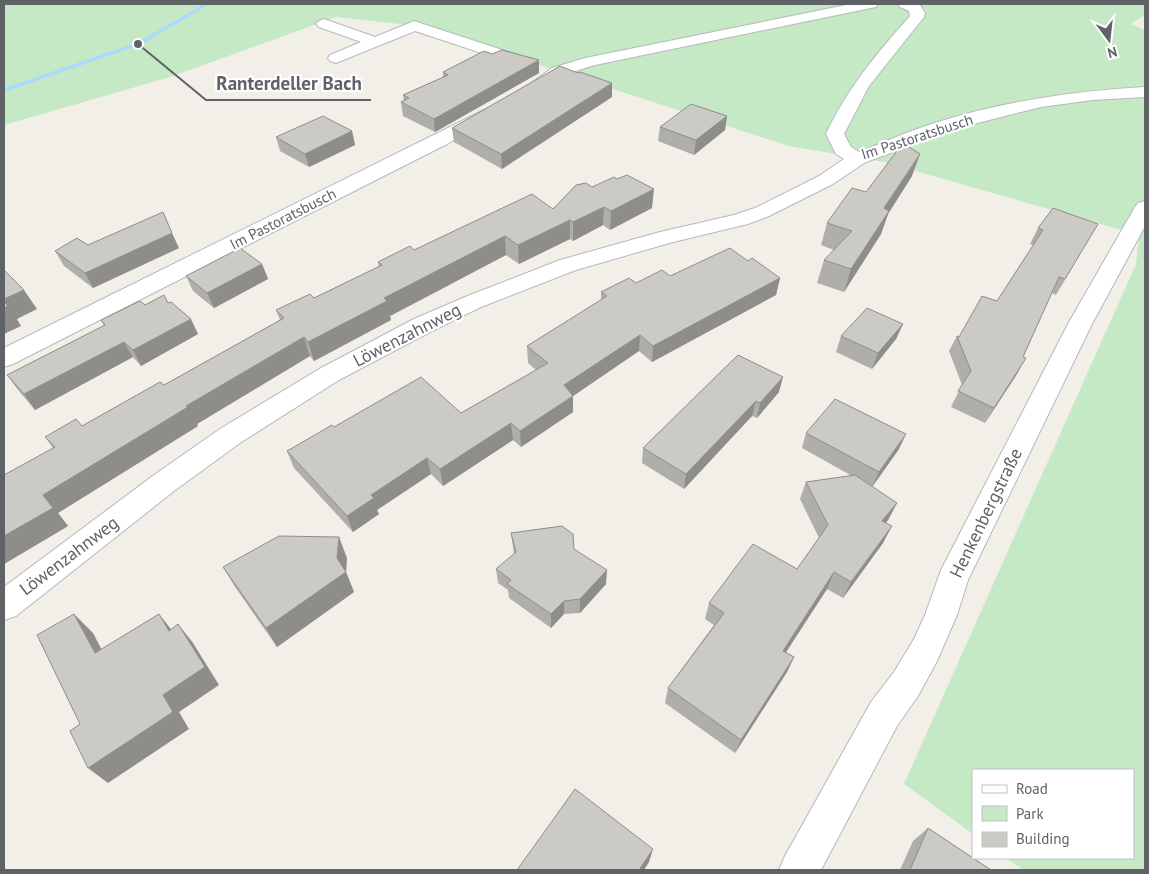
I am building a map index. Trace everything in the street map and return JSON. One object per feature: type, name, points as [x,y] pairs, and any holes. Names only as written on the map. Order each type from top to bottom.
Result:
[{"type":"street","points":[[518,96],[558,72],[576,65],[612,56],[872,4]]},
{"type":"street","name":"Im Pastoratsbusch","points":[[905,4],[915,8],[918,17],[870,70],[843,114],[835,134],[843,150],[857,159],[944,126],[1041,102],[1093,95],[1145,92]]},
{"type":"street","points":[[324,24],[374,42]]},
{"type":"street","points":[[336,58],[414,26],[558,72]]},
{"type":"street","name":"Im Pastoratsbusch","points":[[4,358],[432,144],[500,106]]},
{"type":"street","name":"Löwenzahnweg","points":[[4,606],[164,483],[230,436],[330,374],[423,325],[473,302],[568,266],[668,237],[741,220],[762,212],[826,180],[857,159]]},
{"type":"street","name":"Henkenbergstraße","points":[[799,870],[884,714],[902,693],[946,607],[952,580],[1080,324],[1145,207]]},
{"type":"green space","points":[[4,4],[1145,4],[1145,15],[1131,24],[1145,30],[1145,870],[1023,870],[1007,859],[1134,859],[1134,769],[972,769],[972,833],[904,784],[1136,264],[1139,235],[884,162],[789,146],[418,26],[336,17],[170,77],[4,125]]},
{"type":"building","points":[[502,50],[539,60],[434,119],[401,102],[409,98],[403,95],[448,75],[443,72],[484,51],[492,54]]},
{"type":"building","points":[[560,66],[612,83],[501,154],[452,128]]},
{"type":"building","points":[[691,104],[727,116],[696,140],[660,127]]},
{"type":"building","points":[[323,116],[352,131],[305,154],[276,137]]},
{"type":"building","points":[[903,143],[920,154],[884,208],[889,211],[851,269],[824,260],[852,231],[827,223],[852,188],[866,192]]},
{"type":"building","points":[[627,175],[654,189],[611,211],[604,207],[573,222],[570,220],[518,245],[505,236],[384,298],[387,301],[308,342],[304,337],[186,406],[188,407],[43,495],[53,508],[4,536],[4,475],[55,447],[45,437],[76,419],[82,426],[160,382],[164,385],[284,318],[276,310],[310,294],[314,298],[382,265],[378,262],[410,246],[414,250],[532,194],[553,209],[576,185],[586,183],[592,187],[614,177],[617,179]]},
{"type":"building","points":[[1053,208],[1098,224],[1065,279],[1059,277],[1023,357],[1026,358],[994,408],[958,391],[971,371],[957,336],[959,337],[982,296],[997,301],[1043,230],[1038,228]]},
{"type":"building","points":[[163,212],[172,233],[85,273],[55,251],[77,238],[88,245]]},
{"type":"building","points":[[240,248],[262,264],[207,293],[186,276]]},
{"type":"building","points":[[730,248],[748,261],[752,258],[780,278],[653,346],[640,335],[564,385],[573,396],[520,431],[511,423],[440,469],[427,458],[371,495],[374,498],[347,516],[287,451],[332,425],[334,427],[421,377],[461,413],[548,363],[527,346],[607,296],[601,292],[629,278],[636,283],[662,270],[670,276]]},
{"type":"building","points":[[4,270],[24,290],[4,299]]},
{"type":"building","points":[[164,295],[168,303],[171,302],[191,319],[133,350],[124,342],[24,394],[7,375],[105,325],[101,320],[140,301],[145,305]]},
{"type":"building","points":[[867,308],[903,324],[878,353],[841,336]]},
{"type":"building","points":[[738,355],[783,377],[760,403],[756,401],[686,474],[643,448]]},
{"type":"building","points":[[835,399],[906,434],[879,472],[806,433]]},
{"type":"building","points":[[855,475],[897,503],[882,521],[892,526],[851,582],[834,572],[783,651],[794,657],[741,740],[668,688],[724,613],[709,603],[753,544],[797,569],[828,525],[806,482]]},
{"type":"building","points":[[562,526],[573,534],[574,549],[607,570],[580,599],[564,601],[551,614],[507,584],[511,580],[496,569],[516,552],[511,533]]},
{"type":"building","points":[[279,536],[339,537],[337,558],[346,572],[266,628],[223,567]]},
{"type":"building","points":[[74,614],[95,653],[159,614],[169,631],[178,624],[205,667],[163,695],[173,712],[88,768],[70,731],[80,724],[37,635]]},
{"type":"building","points":[[575,789],[653,849],[639,870],[517,870]]},
{"type":"building","points":[[928,828],[991,870],[910,870]]},
{"type":"waterway","points":[[4,90],[138,44],[207,4]]},
{"type":"place","name":"Ranterdeller Bach","points":[[138,44]]}]
